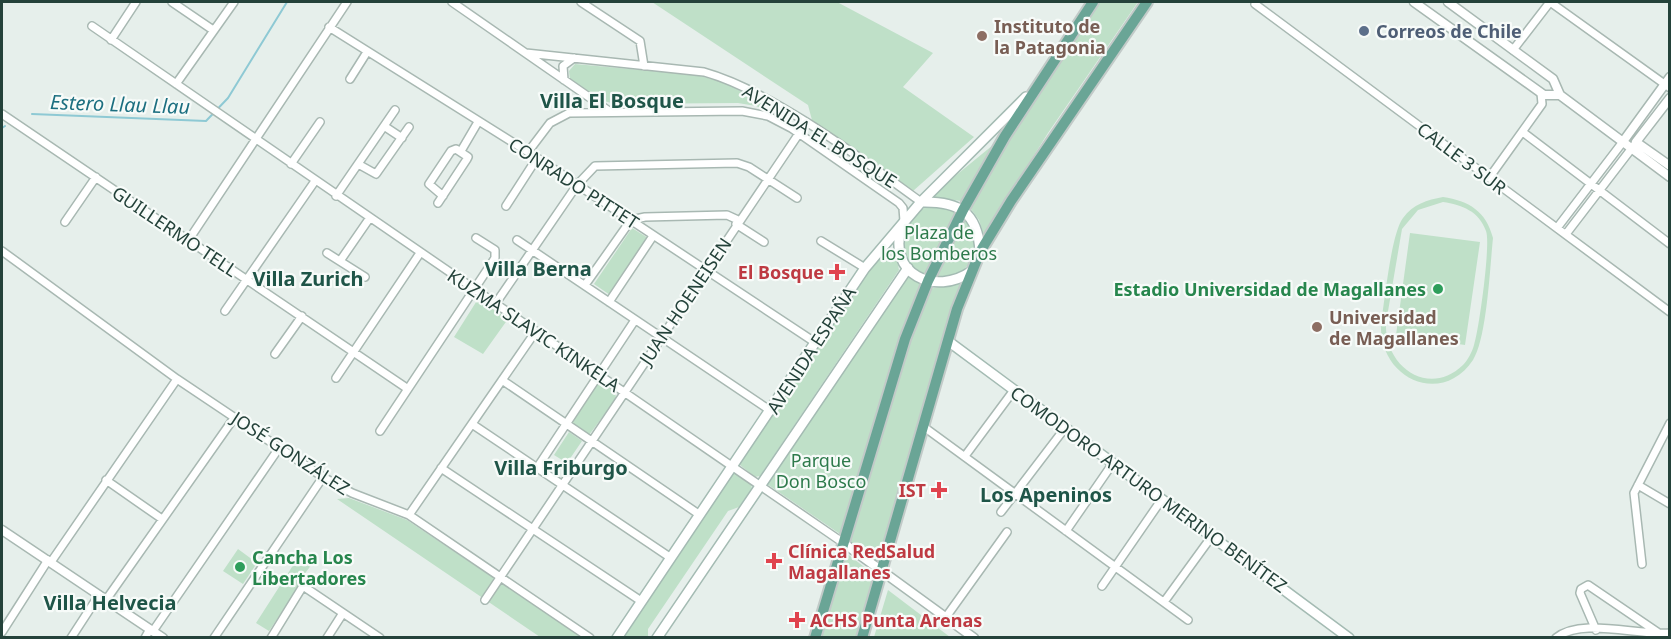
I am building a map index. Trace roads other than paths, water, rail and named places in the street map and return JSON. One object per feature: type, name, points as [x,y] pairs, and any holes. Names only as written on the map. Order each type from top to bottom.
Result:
[{"type":"main road","points":[[815,638],[904,339],[927,281],[963,210],[1036,87],[1093,2]]},
{"type":"main road","points":[[862,638],[948,341],[980,252],[1011,201],[1053,143],[1147,2]]},
{"type":"main road","name":"AVENIDA ESPAÑA","points":[[617,638],[865,268],[921,201],[1036,87]]},
{"type":"main road","points":[[921,201],[946,203],[963,210],[975,224],[980,252]]},
{"type":"main road","points":[[904,222],[899,249],[908,268],[927,281],[953,281],[972,271]]},
{"type":"main road","name":"AVENIDA ESPAÑA","points":[[657,638],[908,268]]},
{"type":"main road","name":"COMODORO ARTURO MERINO BENÍTEZ","points":[[948,341],[1349,638]]},
{"type":"street","points":[[111,40],[136,2]]},
{"type":"street","points":[[172,2],[213,30]]},
{"type":"street","points":[[176,84],[234,2]]},
{"type":"street","points":[[188,241],[347,2]]},
{"type":"street","name":"AVENIDA EL BOSQUE","points":[[452,2],[609,111],[742,111],[768,116],[899,203],[903,208],[904,222]]},
{"type":"street","points":[[581,2],[640,41],[644,66]]},
{"type":"street","points":[[1414,2],[1541,93],[1547,96],[1560,95]]},
{"type":"street","points":[[1448,2],[1553,79],[1560,95],[1625,139],[1670,177]]},
{"type":"street","points":[[1513,50],[1550,2],[1668,83],[1557,228]]},
{"type":"street","name":"CALLE 3 SUR","points":[[1255,4],[1670,312]]},
{"type":"street","name":"KUZMA SLAVIC KINKELA","points":[[92,26],[369,219],[733,465],[974,638]]},
{"type":"street","name":"CONRADO PITTET","points":[[330,27],[528,152],[816,343]]},
{"type":"street","points":[[350,79],[367,52]]},
{"type":"street","name":"AVENIDA EL BOSQUE","points":[[526,53],[704,72],[729,79],[806,123],[921,201]]},
{"type":"street","points":[[564,80],[563,66],[574,58]]},
{"type":"street","points":[[1489,178],[1524,133],[1542,104],[1541,93]]},
{"type":"street","points":[[1566,234],[1670,98]]},
{"type":"street","points":[[336,196],[395,110]]},
{"type":"street","points":[[528,152],[558,118],[569,113],[609,111]]},
{"type":"street","name":"GUILLERMO TELL","points":[[2,114],[408,389]]},
{"type":"street","points":[[291,164],[320,122]]},
{"type":"street","points":[[460,151],[478,122]]},
{"type":"street","name":"JUAN HOENEISEN","points":[[485,600],[737,222],[806,123]]},
{"type":"street","points":[[384,126],[402,138]]},
{"type":"street","points":[[358,164],[376,174],[410,127]]},
{"type":"street","points":[[1524,133],[1670,244]]},
{"type":"street","points":[[1633,146],[1670,166]]},
{"type":"street","points":[[438,203],[443,196],[468,157],[456,149],[451,151],[429,183],[431,188],[443,196]]},
{"type":"street","points":[[506,206],[537,158]]},
{"type":"street","points":[[496,303],[577,184],[595,165],[737,163],[767,178],[797,198]]},
{"type":"street","points":[[65,222],[96,177]]},
{"type":"street","points":[[225,311],[315,181]]},
{"type":"street","points":[[585,285],[631,220],[645,217],[727,215],[764,242]]},
{"type":"street","points":[[340,261],[369,219]]},
{"type":"street","points":[[609,302],[653,236]]},
{"type":"street","points":[[380,431],[476,290],[496,254],[476,238]]},
{"type":"street","points":[[517,240],[771,411]]},
{"type":"street","points":[[821,241],[865,268]]},
{"type":"street","name":"JOSÉ GONZÁLEZ","points":[[2,251],[177,379],[322,477],[352,494],[409,515],[590,638]]},
{"type":"street","points":[[327,253],[365,277]]},
{"type":"street","points":[[336,378],[420,253]]},
{"type":"street","points":[[275,354],[302,316]]},
{"type":"street","points":[[537,468],[635,320]]},
{"type":"street","points":[[409,515],[536,331]]},
{"type":"street","points":[[2,632],[177,379]]},
{"type":"street","points":[[502,380],[700,515]]},
{"type":"street","points":[[965,456],[1014,390]]},
{"type":"street","points":[[71,638],[162,519],[234,418]]},
{"type":"street","points":[[472,424],[671,558]]},
{"type":"street","points":[[1642,564],[1633,496],[1669,424]]},
{"type":"street","points":[[924,427],[1188,620]]},
{"type":"street","points":[[1001,512],[1065,428]]},
{"type":"street","points":[[145,638],[279,448]]},
{"type":"street","points":[[1066,531],[1113,463]]},
{"type":"street","points":[[441,468],[641,602]]},
{"type":"street","points":[[214,638],[322,477]]},
{"type":"street","points":[[106,480],[162,519]]},
{"type":"street","points":[[1638,485],[1670,504]]},
{"type":"street","points":[[1102,586],[1162,499]]},
{"type":"street","points":[[2,530],[163,638]]},
{"type":"street","points":[[946,617],[1007,532]]},
{"type":"street","points":[[1164,602],[1212,536]]},
{"type":"street","points":[[1596,630],[1580,593],[1581,589],[1588,585],[1660,634]]},
{"type":"street","points":[[271,638],[303,586],[376,636]]},
{"type":"street","points":[[327,638],[343,613]]},
{"type":"street","points":[[1556,638],[1572,629],[1638,635],[1670,633]]},
{"type":"waterway","name":"Estero Llau Llau","points":[[32,114],[206,121],[228,98],[287,2]]},
{"type":"place","name":"Correos de Chile","points":[[1364,31]]},
{"type":"place","name":"Instituto de la Patagonia","points":[[982,36]]},
{"type":"place","name":"El Bosque","points":[[837,272]]},
{"type":"place","name":"Estadio Universidad de Magallanes","points":[[1438,289]]},
{"type":"place","name":"Universidad de Magallanes","points":[[1317,327]]},
{"type":"place","name":"IST","points":[[939,490]]},
{"type":"place","name":"Clínica RedSalud Magallanes","points":[[774,561]]},
{"type":"place","name":"Cancha Los Libertadores","points":[[240,567]]},
{"type":"place","name":"ACHS Punta Arenas","points":[[797,620]]},
{"type":"district","name":"Villa El Bosque","points":[[612,100]]},
{"type":"district","name":"Villa Berna","points":[[538,268]]},
{"type":"district","name":"Villa Zurich","points":[[308,278]]},
{"type":"district","name":"Villa Friburgo","points":[[561,467]]},
{"type":"district","name":"Los Apeninos","points":[[1046,494]]},
{"type":"district","name":"Villa Helvecia","points":[[110,602]]},
{"type":"park label","name":"Plaza de los Bomberos","points":[[939,242]]},
{"type":"park label","name":"Parque Don Bosco","points":[[821,470]]}]
